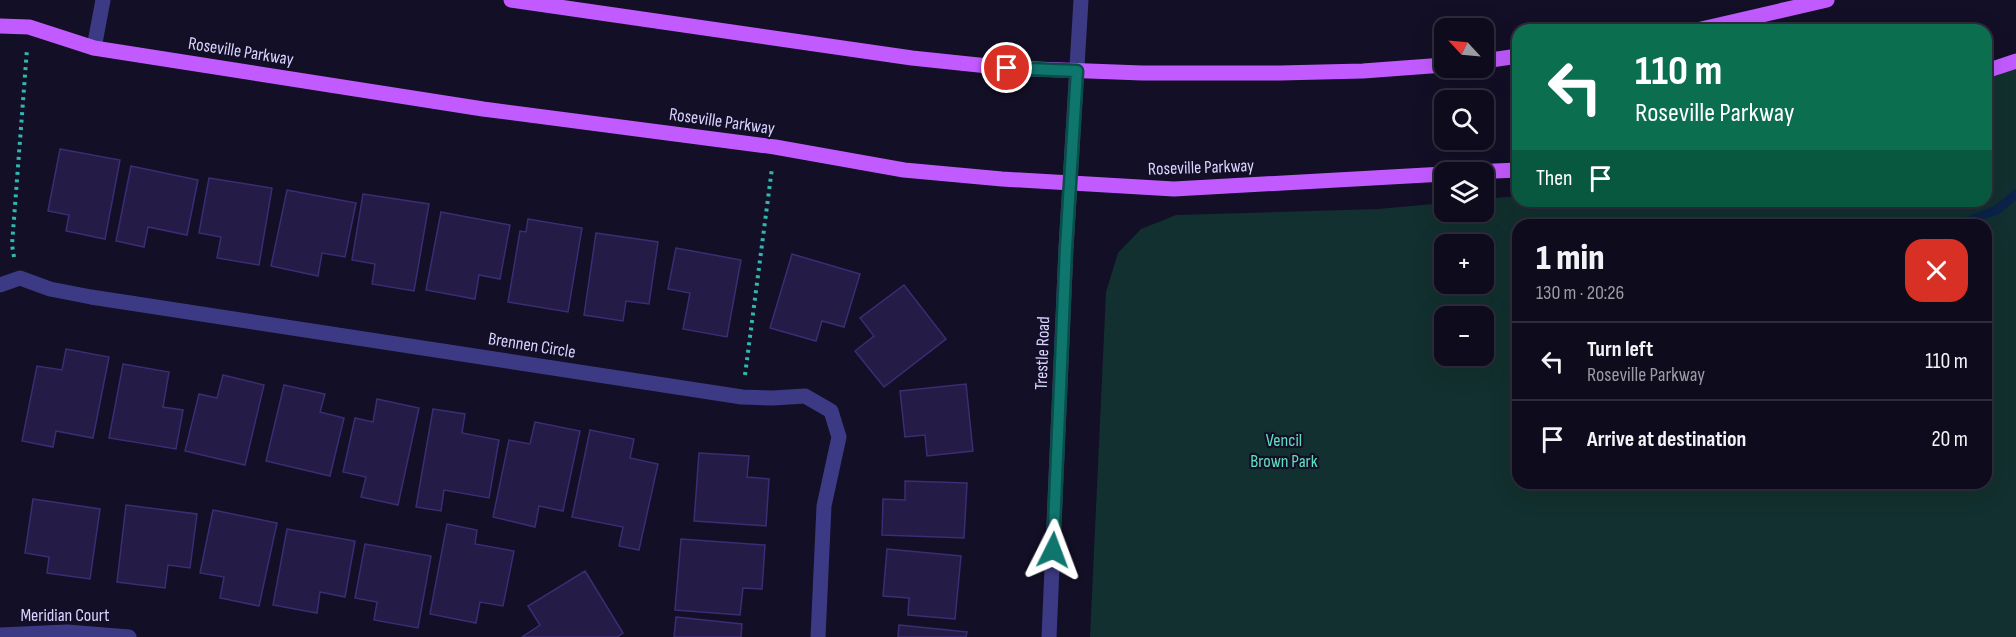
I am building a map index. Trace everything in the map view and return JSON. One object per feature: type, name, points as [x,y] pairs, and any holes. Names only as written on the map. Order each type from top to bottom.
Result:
[{"type":"main road","points":[[511,0],[912,58],[1007,68],[1280,74],[1434,66]]},
{"type":"main road","points":[[1723,24],[1827,0]]},
{"type":"main road","name":"Roseville Parkway","points":[[0,26],[29,27],[94,48],[483,109],[775,147],[904,170],[1174,189],[1434,175]]},
{"type":"main road","points":[[1494,60],[1512,58]]},
{"type":"main road","points":[[1992,69],[2016,61]]},
{"type":"main road","points":[[1494,171],[1512,170]]},
{"type":"street","points":[[94,48],[103,0]]},
{"type":"street","name":"Trestle Road","points":[[1049,637],[1070,183],[1081,0]]},
{"type":"street","points":[[0,285],[20,278]]},
{"type":"street","name":"Brennen Circle","points":[[20,278],[50,289],[91,297],[742,397],[805,396],[831,411],[839,437],[824,506],[818,637]]},
{"type":"street","name":"Meridian Court","points":[[0,635],[67,632],[129,637]]},
{"type":"path","points":[[20,278],[12,245],[29,27]]},
{"type":"path","points":[[742,397],[775,147]]},
{"type":"green space","name":"Vencil Brown Park","points":[[2016,67],[2016,637],[1090,637],[1106,292],[1118,253],[1141,229],[1176,215],[1378,209],[1434,204],[1434,222],[1494,222],[1494,198],[1512,197],[1512,207],[1992,207],[1992,75]]},
{"type":"building","points":[[60,149],[120,160],[105,239],[66,231],[69,215],[48,211]]},
{"type":"building","points":[[131,166],[198,180],[187,235],[148,227],[144,247],[116,241]]},
{"type":"building","points":[[209,178],[272,188],[259,265],[217,258],[221,237],[199,233]]},
{"type":"building","points":[[287,190],[356,203],[345,257],[322,253],[318,276],[271,266]]},
{"type":"building","points":[[363,194],[429,204],[414,291],[372,284],[375,264],[352,260]]},
{"type":"building","points":[[441,212],[510,225],[500,279],[479,275],[475,299],[426,290]]},
{"type":"building","points":[[528,219],[582,228],[568,312],[508,302],[520,231],[526,232]]},
{"type":"building","points":[[596,233],[658,242],[649,304],[626,301],[623,321],[584,315]]},
{"type":"building","points":[[676,248],[741,260],[727,337],[683,329],[690,293],[668,289]]},
{"type":"building","points":[[792,254],[860,274],[844,327],[822,321],[816,341],[770,328]]},
{"type":"building","points":[[904,285],[946,339],[884,387],[855,351],[874,336],[860,318]]},
{"type":"building","points":[[66,349],[109,357],[93,438],[56,431],[53,447],[22,441],[37,366],[62,370]]},
{"type":"building","points":[[123,364],[169,372],[163,407],[183,410],[176,449],[109,438]]},
{"type":"building","points":[[223,375],[264,385],[245,465],[185,451],[199,394],[217,398]]},
{"type":"building","points":[[966,384],[973,451],[927,456],[925,435],[905,437],[900,391]]},
{"type":"building","points":[[284,385],[325,394],[320,412],[344,418],[330,476],[266,461]]},
{"type":"building","points":[[377,399],[419,408],[398,505],[361,497],[366,477],[343,472],[355,418],[373,422]]},
{"type":"building","points":[[433,409],[465,414],[462,433],[499,440],[489,498],[444,490],[441,511],[416,507]]},
{"type":"building","points":[[535,422],[580,431],[563,511],[539,506],[535,527],[493,517],[509,440],[530,444]]},
{"type":"building","points":[[590,430],[634,439],[630,458],[658,464],[639,550],[619,546],[623,527],[572,517]]},
{"type":"building","points":[[699,453],[749,456],[747,477],[769,479],[766,526],[694,521]]},
{"type":"building","points":[[905,481],[967,483],[964,538],[882,535],[883,499],[905,500]]},
{"type":"building","points":[[33,499],[100,509],[90,579],[47,573],[49,557],[25,553]]},
{"type":"building","points":[[126,505],[197,514],[190,568],[168,565],[165,588],[117,582]]},
{"type":"building","points":[[213,510],[277,523],[259,606],[220,598],[224,577],[200,573]]},
{"type":"building","points":[[447,524],[477,530],[475,544],[514,551],[503,606],[480,602],[476,623],[430,614]]},
{"type":"building","points":[[287,529],[355,541],[345,597],[320,592],[317,613],[273,605]]},
{"type":"building","points":[[681,539],[765,545],[762,589],[743,588],[740,615],[675,610]]},
{"type":"building","points":[[365,544],[431,556],[418,628],[374,620],[377,602],[355,598]]},
{"type":"building","points":[[887,549],[961,556],[955,619],[908,615],[909,598],[883,596]]},
{"type":"building","points":[[585,571],[623,633],[617,637],[522,637],[540,625],[528,606]]},
{"type":"building","points":[[676,617],[742,624],[741,637],[674,637]]},
{"type":"building","points":[[899,625],[967,632],[966,637],[898,637]]},
{"type":"waterway","points":[[1973,219],[1997,210],[2016,194]]},
{"type":"route","points":[[1007,68],[1077,71],[1066,248],[1053,550]]}]
